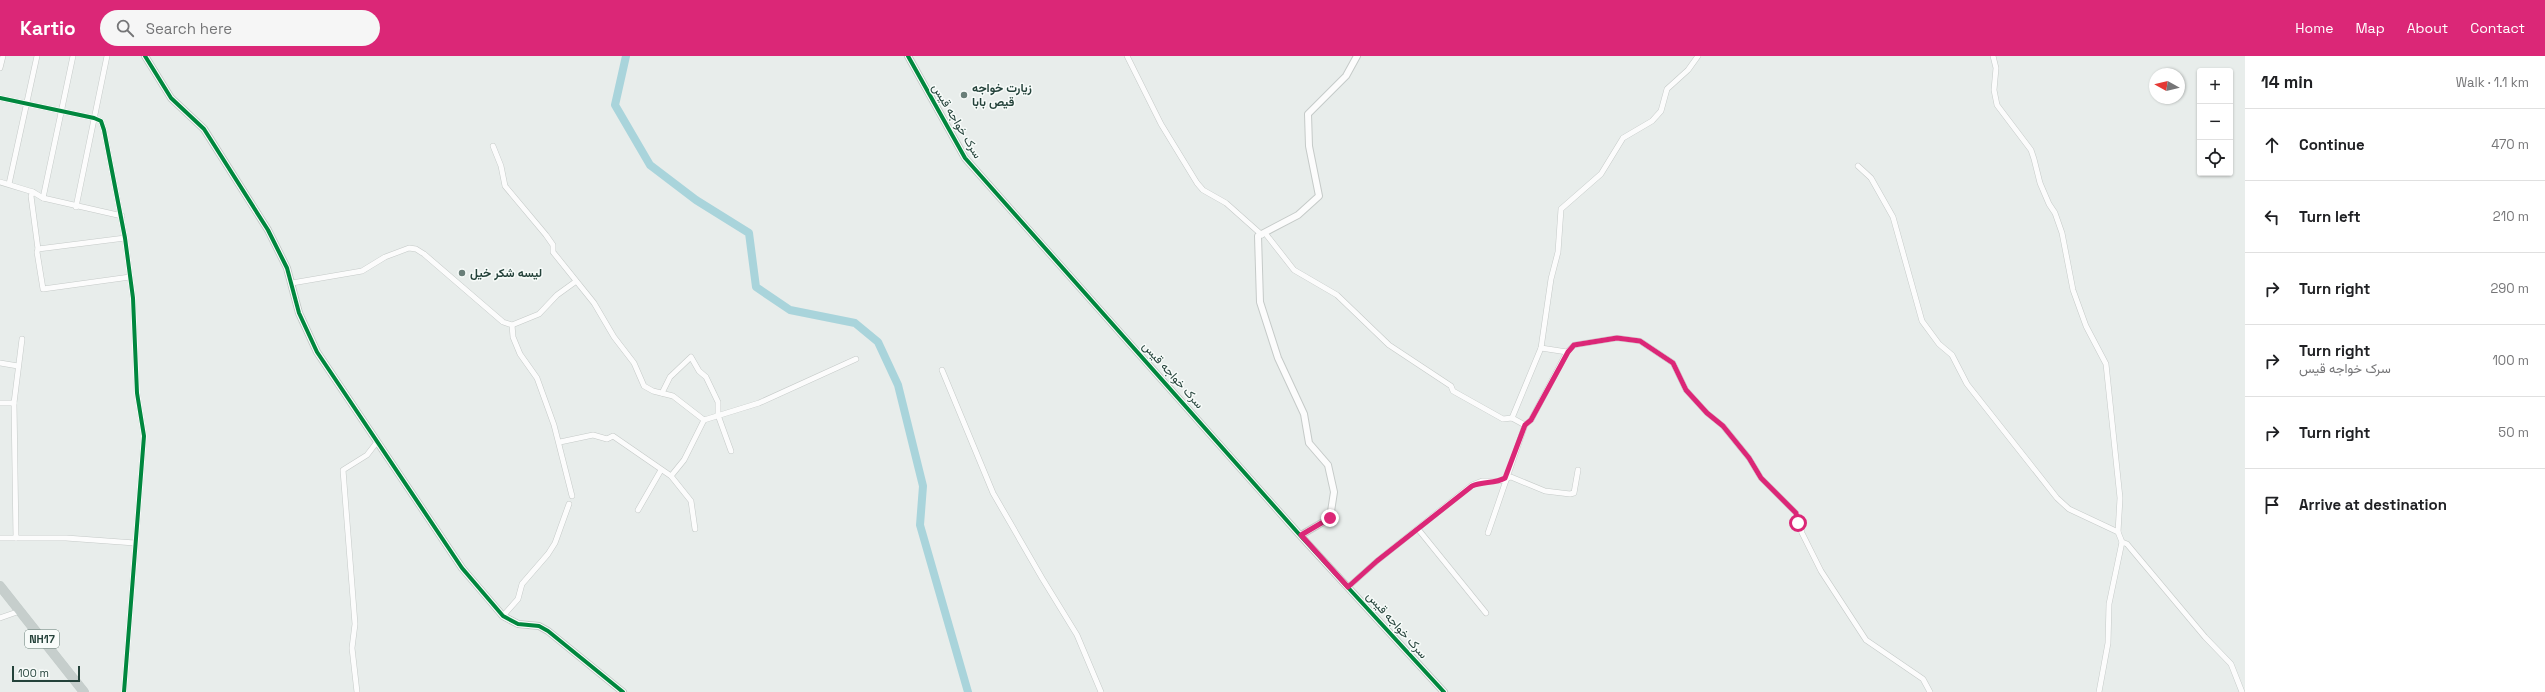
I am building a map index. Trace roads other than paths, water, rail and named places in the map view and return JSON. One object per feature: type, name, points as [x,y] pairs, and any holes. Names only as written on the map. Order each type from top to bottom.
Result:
[{"type":"highway","name":"NH17","points":[[0,586],[84,692]]},
{"type":"street","points":[[0,68],[3,56]]},
{"type":"street","points":[[9,184],[28,103],[37,56]]},
{"type":"street","points":[[43,198],[73,56]]},
{"type":"street","points":[[76,207],[106,56]]},
{"type":"street","points":[[145,56],[171,98],[204,129],[268,230],[292,283],[299,313],[317,352],[462,568],[503,616],[518,624],[539,626],[548,631],[623,692]]},
{"type":"street","name":"سرک خواجه قیس","points":[[908,56],[965,158],[1301,535],[1444,692]]},
{"type":"street","points":[[1128,56],[1161,124],[1197,183],[1203,190],[1226,203],[1263,234],[1294,270],[1337,295],[1389,345],[1451,386],[1454,391],[1503,419],[1512,418],[1525,425]]},
{"type":"street","points":[[1301,535],[1330,518],[1334,492],[1328,465],[1309,443],[1304,414],[1278,358],[1260,302],[1258,236],[1298,215],[1319,196],[1309,146],[1308,114],[1346,76],[1357,56]]},
{"type":"street","points":[[1512,418],[1541,348],[1551,279],[1558,252],[1561,209],[1601,174],[1623,138],[1652,122],[1662,111],[1667,89],[1688,70],[1698,56]]},
{"type":"street","points":[[1993,56],[1996,68],[1994,90],[1997,105],[2031,150],[2040,183],[2048,204],[2055,213],[2062,232],[2073,290],[2086,326],[2106,364],[2120,498],[2118,532],[2122,542],[2109,604],[2108,643],[2099,692]]},
{"type":"street","points":[[0,98],[61,110],[101,121],[122,216],[130,277],[137,393],[144,436],[124,692]]},
{"type":"street","points":[[493,146],[501,166],[505,186],[546,235],[553,245],[553,252],[575,282],[594,303],[614,337],[634,364],[644,386],[673,396],[704,420]]},
{"type":"street","points":[[1858,166],[1871,178],[1893,217],[1922,321],[1939,344],[1952,355],[1967,384],[2057,498],[2069,509],[2118,532]]},
{"type":"street","points":[[0,182],[33,192],[43,198],[76,207],[122,216]]},
{"type":"street","points":[[33,192],[31,196],[43,289],[130,277]]},
{"type":"street","points":[[38,249],[125,238]]},
{"type":"street","points":[[292,283],[362,271],[400,250],[416,249],[458,281],[468,294],[503,322],[512,324],[539,314],[557,295],[575,282]]},
{"type":"street","points":[[512,324],[513,337],[520,354],[536,378],[560,442],[572,496]]},
{"type":"street","points":[[1488,533],[1505,478],[1525,425],[1531,420],[1568,352],[1574,345],[1617,338],[1640,341],[1673,363],[1686,390],[1707,413],[1723,426],[1749,458],[1761,478],[1796,513],[1802,533],[1821,571],[1866,640],[1923,679],[1930,692]]},
{"type":"street","points":[[16,538],[14,403],[22,339]]},
{"type":"street","points":[[1541,348],[1568,352]]},
{"type":"street","points":[[662,393],[670,377],[691,357],[699,371],[706,377],[718,402],[718,415],[731,452]]},
{"type":"street","points":[[671,476],[684,460],[704,420],[759,403],[856,359]]},
{"type":"street","points":[[0,363],[18,366]]},
{"type":"street","points":[[942,370],[993,493],[1077,635],[1101,692]]},
{"type":"street","points":[[0,403],[14,403]]},
{"type":"street","points":[[560,442],[593,434],[607,439],[612,436],[671,476],[691,501],[695,529]]},
{"type":"street","points":[[357,692],[352,648],[355,624],[343,470],[367,455],[377,442]]},
{"type":"street","points":[[638,510],[661,470]]},
{"type":"street","points":[[1348,587],[1472,486],[1482,481],[1500,481],[1511,477],[1545,491],[1570,494],[1574,493],[1578,470]]},
{"type":"street","points":[[503,616],[518,599],[522,584],[555,543],[569,504]]},
{"type":"street","points":[[1418,529],[1486,613]]},
{"type":"street","points":[[0,538],[66,538],[135,543]]},
{"type":"street","points":[[2122,542],[2127,544],[2205,637],[2231,664],[2242,692]]},
{"type":"street","points":[[0,618],[20,611]]},
{"type":"waterway","points":[[626,56],[615,105],[650,165],[696,200],[749,233],[756,287],[790,310],[855,323],[878,342],[898,385],[923,486],[920,525],[968,692]]},
{"type":"place","name":"زیارت خواجه قیص بابا","points":[[964,95]]},
{"type":"place","name":"لیسه شکر خیل","points":[[462,273]]}]
